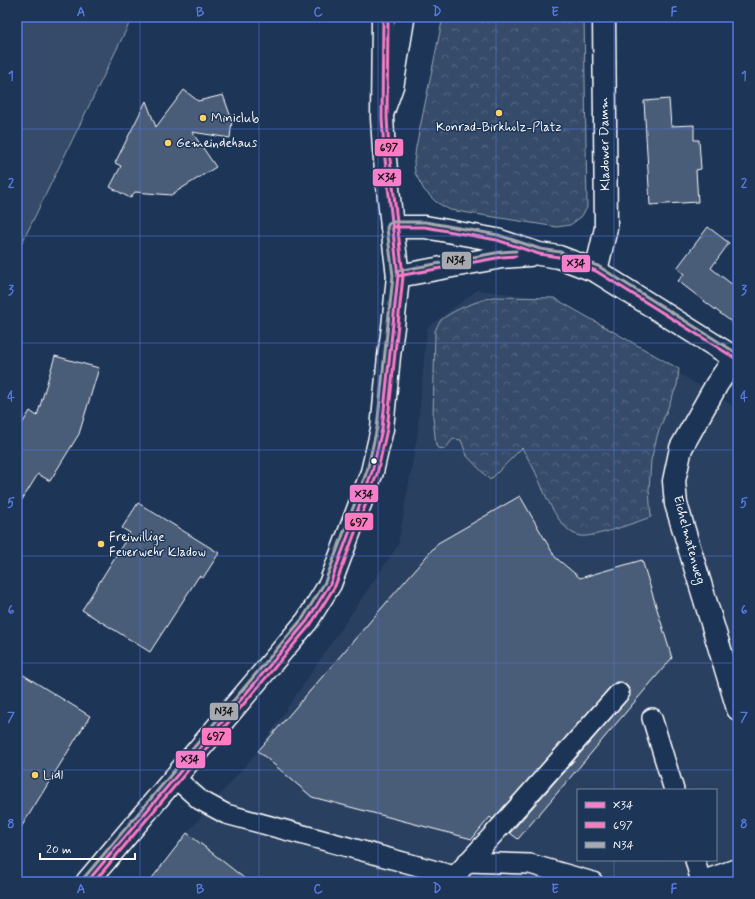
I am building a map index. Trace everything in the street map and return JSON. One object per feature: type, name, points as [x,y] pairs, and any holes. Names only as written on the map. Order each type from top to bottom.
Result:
[{"type":"main road","points":[[87,882],[307,621],[330,584],[372,472],[382,429],[398,276],[384,150],[382,118],[383,17]]},
{"type":"main road","name":"Kladower Damm","points":[[596,271],[606,228],[604,17]]},
{"type":"main road","points":[[392,227],[425,226],[497,240],[539,254],[559,257],[596,271],[737,359]]},
{"type":"main road","points":[[398,276],[502,257],[539,254]]},
{"type":"main road","name":"Eichelmatenweg","points":[[737,359],[717,384],[681,448],[674,481],[676,504],[738,709]]},
{"type":"lane","points":[[382,118],[394,85],[405,17]]},
{"type":"lane","points":[[458,873],[619,692]]},
{"type":"lane","points":[[652,718],[674,789]]},
{"type":"lane","points":[[174,777],[200,800],[226,814],[458,873],[530,864],[593,882]]},
{"type":"lane","points":[[695,861],[700,882],[738,868]]},
{"type":"shaded area","points":[[477,290],[556,299],[738,409],[738,882],[149,882],[187,833],[258,751],[398,545],[417,437],[427,328]]},
{"type":"green space","points":[[17,17],[119,17],[130,22],[17,253]]},
{"type":"green space","points":[[443,17],[584,17],[587,208],[581,217],[570,225],[557,227],[450,210],[436,202],[424,190],[415,173],[414,162]]},
{"type":"green space","points":[[493,297],[554,298],[679,369],[677,385],[658,433],[651,460],[649,490],[651,517],[595,535],[580,536],[564,526],[558,518],[522,448],[490,480],[467,456],[461,440],[453,439],[445,449],[438,448],[436,446],[433,417],[435,331],[441,320],[453,312],[473,303]]},
{"type":"building","name":"Gemeindehaus","points":[[184,90],[198,101],[223,95],[232,120],[230,138],[192,132],[216,167],[171,195],[135,192],[130,198],[110,187],[121,166],[115,163],[146,101],[156,127]]},
{"type":"building","points":[[669,99],[671,126],[694,125],[694,140],[699,140],[701,169],[696,170],[698,202],[650,205],[644,101]]},
{"type":"building","points":[[708,227],[729,243],[711,268],[738,289],[738,327],[678,281],[684,274],[677,268]]},
{"type":"building","points":[[55,356],[99,368],[79,434],[50,481],[38,474],[17,508],[17,432],[30,411],[37,416]]},
{"type":"building","points":[[520,496],[555,557],[580,578],[642,560],[672,658],[518,839],[510,833],[630,696],[630,690],[622,682],[616,682],[611,686],[493,819],[490,817],[472,839],[312,797],[258,751],[438,543]]},
{"type":"building","points":[[138,503],[219,553],[203,578],[199,576],[150,652],[82,610],[130,533],[122,528]]},
{"type":"building","name":"Lidl","points":[[17,671],[90,716],[17,834]]},
{"type":"building","points":[[187,833],[249,882],[149,882]]},
{"type":"transit line","name":"X34","points":[[87,882],[307,621],[330,584],[372,472],[382,429],[398,276],[384,150],[382,118],[383,17]]},
{"type":"transit line","name":"697","points":[[94,882],[311,624],[335,586],[377,474],[387,429],[403,276],[389,150],[387,118],[388,17]]},
{"type":"transit line","name":"N34","points":[[83,879],[303,618],[325,582],[367,471],[377,428],[393,276],[387,228],[389,223],[425,222],[498,235],[540,249],[560,252],[598,266],[738,354]]},
{"type":"transit line","name":"X34","points":[[392,227],[425,227],[497,240],[539,254],[559,257],[596,271],[738,360]]},
{"type":"transit line","name":"N34","points":[[397,271],[501,252],[516,251]]},
{"type":"transit line","name":"X34","points":[[398,276],[502,257],[516,256]]},
{"type":"place","name":"Konrad-Birkholz-Platz","points":[[499,113]]},
{"type":"place","name":"Miniclub","points":[[203,118]]},
{"type":"place","name":"Gemeindehaus","points":[[168,143]]},
{"type":"place","name":"Freiwillige Feuerwehr Kladow","points":[[101,544]]},
{"type":"place","name":"Lidl","points":[[35,775]]}]
